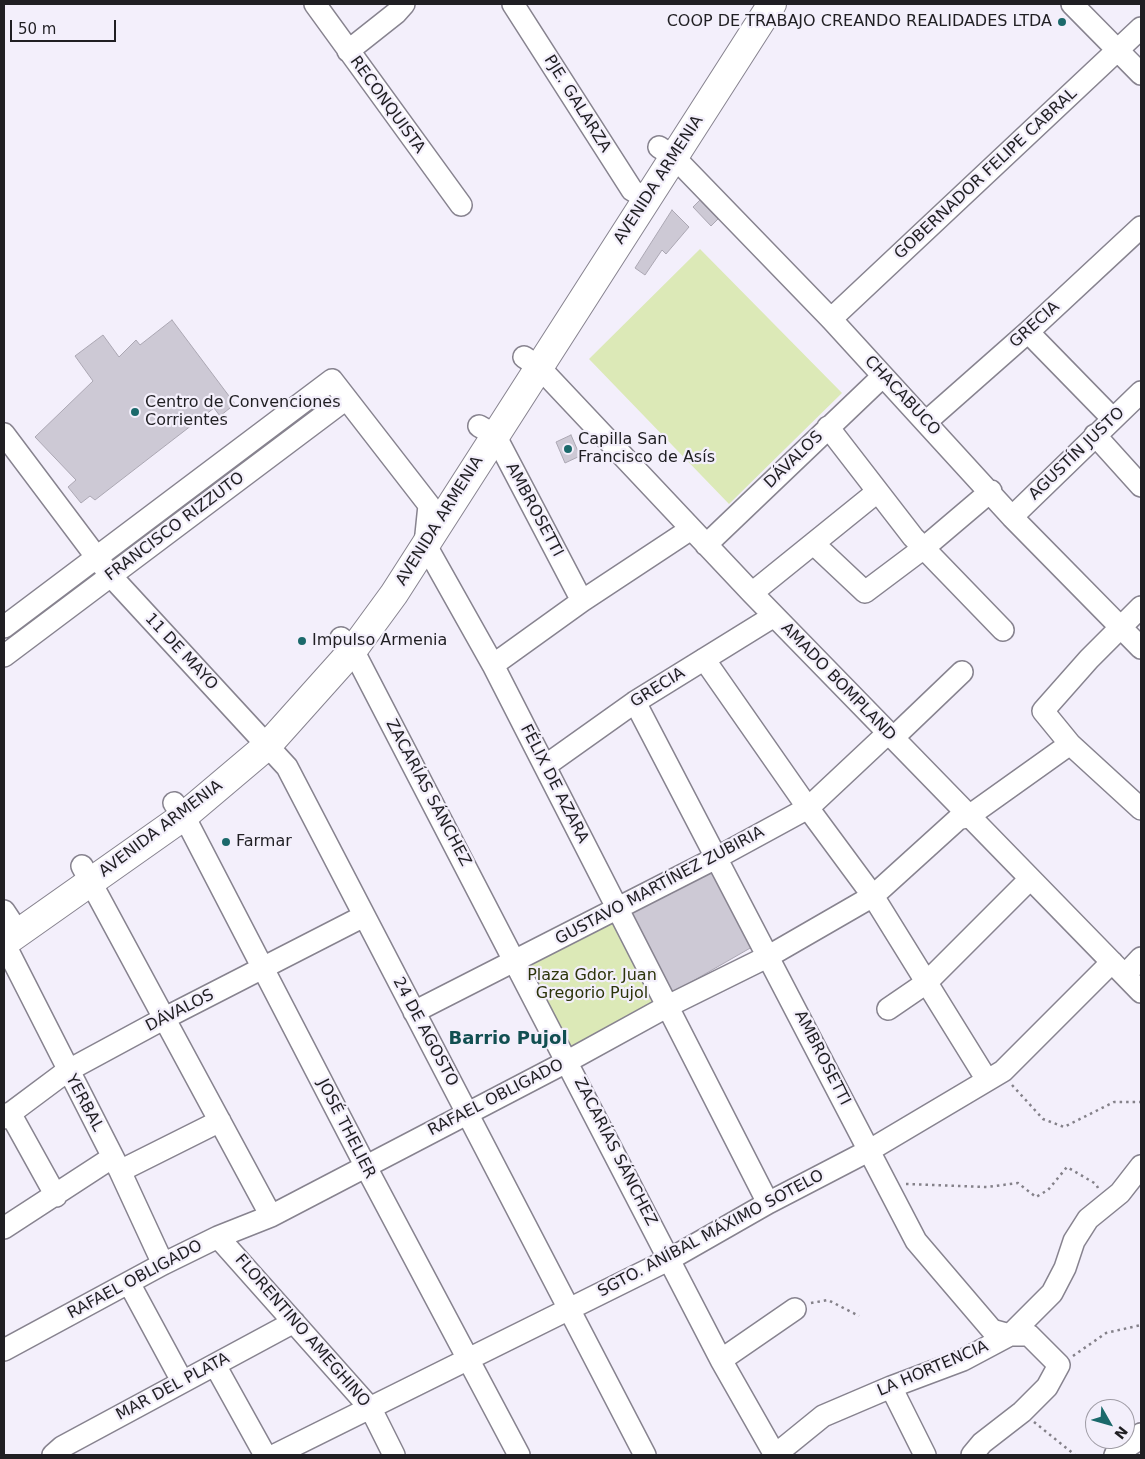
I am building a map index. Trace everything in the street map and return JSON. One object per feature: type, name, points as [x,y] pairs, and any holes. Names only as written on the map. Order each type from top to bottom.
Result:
[{"type":"main road","name":"AVENIDA ARMENIA","points":[[666,152],[750,4]]},
{"type":"main road","name":"AVENIDA ARMENIA","points":[[347,644],[383,578],[428,506],[487,430],[666,152],[772,4]]},
{"type":"main road","name":"AVENIDA ARMENIA","points":[[5,931],[179,809],[262,738],[294,694],[347,644],[394,594],[425,544],[487,430]]},
{"type":"street","name":"RECONQUISTA","points":[[315,4],[461,205]]},
{"type":"street","points":[[348,51],[396,13],[404,4]]},
{"type":"street","name":"PJE. GALARZA","points":[[514,4],[639,194]]},
{"type":"street","points":[[1072,4],[1141,74]]},
{"type":"street","name":"GOBERNADOR FELIPE CABRAL","points":[[831,319],[1141,28]]},
{"type":"street","name":"CHACABUCO","points":[[666,152],[831,319],[991,491],[1012,517],[1141,648]]},
{"type":"street","name":"GRECIA","points":[[926,422],[1138,238]]},
{"type":"street","points":[[1028,332],[1114,419]]},
{"type":"street","name":"AMADO BOMPLAND","points":[[532,362],[752,594],[1141,992]]},
{"type":"street","name":"DÁVALOS","points":[[706,545],[883,376]]},
{"type":"street","name":"FRANCISCO RIZZUTO","points":[[4,627],[332,380],[346,399],[4,656]]},
{"type":"street","name":"AGUSTÍN JUSTO","points":[[1012,517],[1095,435],[1141,393]]},
{"type":"street","points":[[346,399],[428,506],[425,544]]},
{"type":"street","points":[[828,427],[913,536],[1003,630]]},
{"type":"street","name":"AMBROSETTI","points":[[487,430],[582,601]]},
{"type":"street","name":"11 DE MAYO","points":[[4,434],[110,575],[262,738]]},
{"type":"street","points":[[1095,435],[1141,486]]},
{"type":"street","points":[[814,544],[865,592],[925,547],[991,491]]},
{"type":"street","points":[[752,594],[877,492]]},
{"type":"street","points":[[493,665],[582,601],[691,529]]},
{"type":"street","name":"FÉLIX DE AZARA","points":[[425,544],[493,665],[768,1203]]},
{"type":"street","points":[[1141,607],[1043,711],[1070,744],[1141,810]]},
{"type":"street","name":"GRECIA","points":[[545,766],[635,702],[774,616]]},
{"type":"street","name":"ZACARÍAS SÁNCHEZ","points":[[347,644],[516,962],[722,1360],[775,1455]]},
{"type":"street","points":[[704,659],[808,808],[873,896],[926,983],[995,1075]]},
{"type":"street","name":"GUSTAVO MARTÍNEZ ZUBIRIA","points":[[414,1012],[516,962],[808,808],[962,672]]},
{"type":"street","name":"AMBROSETTI","points":[[635,702],[718,857],[916,1241],[992,1330],[1010,1336],[1029,1335],[1059,1366]]},
{"type":"street","name":"24 DE AGOSTO","points":[[262,738],[287,767],[645,1455]]},
{"type":"street","points":[[969,816],[1070,744]]},
{"type":"street","name":"JOSÉ THELIER","points":[[179,809],[519,1455]]},
{"type":"street","name":"RAFAEL OBLIGADO","points":[[4,1350],[163,1264],[218,1237],[271,1216],[568,1062],[668,1006],[769,956],[873,896],[958,819],[969,816]]},
{"type":"street","points":[[86,874],[271,1216]]},
{"type":"street","points":[[888,1009],[926,983],[1030,879]]},
{"type":"street","name":"DÁVALOS","points":[[7,1115],[67,1071],[165,1018],[364,916]]},
{"type":"street","name":"YERBAL","points":[[5,931],[67,1071],[116,1164],[163,1264]]},
{"type":"street","points":[[1118,969],[1141,958]]},
{"type":"street","name":"SGTO. ANÍBAL MÁXIMO SOTELO","points":[[275,1455],[670,1259],[768,1203],[870,1150],[995,1075],[1118,969]]},
{"type":"street","points":[[7,1115],[56,1196]]},
{"type":"street","points":[[4,1228],[56,1196],[116,1164],[220,1121]]},
{"type":"street","name":"LA HORTENCIA","points":[[775,1455],[823,1416],[891,1387],[963,1360],[1010,1336],[1052,1293],[1065,1268],[1074,1241],[1088,1219],[1120,1193],[1141,1166]]},
{"type":"street","name":"FLORENTINO AMEGHINO","points":[[218,1237],[371,1409],[394,1455]]},
{"type":"street","points":[[129,1283],[182,1381]]},
{"type":"street","points":[[722,1360],[795,1309]]},
{"type":"street","name":"MAR DEL PLATA","points":[[61,1452],[182,1381],[216,1365],[294,1322]]},
{"type":"street","points":[[216,1365],[265,1455]]},
{"type":"street","points":[[972,1455],[982,1443],[1022,1412],[1047,1387],[1059,1366]]},
{"type":"street","points":[[891,1387],[925,1455]]},
{"type":"street","points":[[1115,1455],[1133,1443],[1141,1434]]},
{"type":"path","points":[[995,1075],[1018,1094],[1043,1119],[1064,1127],[1114,1102],[1141,1102]]},
{"type":"path","points":[[885,1181],[914,1186],[987,1187],[1018,1184],[1036,1197],[1048,1190],[1067,1167],[1096,1184],[1107,1203]]},
{"type":"path","points":[[795,1309],[828,1300],[859,1316]]},
{"type":"path","points":[[1059,1366],[1106,1332],[1141,1325]]},
{"type":"path","points":[[1022,1412],[1075,1455]]},
{"type":"green space","points":[[700,249],[842,393],[729,504],[589,359]]},
{"type":"green space","name":"Plaza Gdor. Juan Gregorio Pujol","points":[[613,923],[654,1004],[570,1048],[530,966]]},
{"type":"building","points":[[700,200],[718,219],[711,226],[693,207]]},
{"type":"building","points":[[672,210],[689,227],[666,254],[662,250],[645,275],[635,268]]},
{"type":"building","name":"Centro de Convenciones Corrientes","points":[[172,320],[235,404],[220,416],[214,408],[95,500],[90,496],[81,503],[68,487],[76,480],[35,437],[93,381],[75,356],[103,335],[119,357],[136,340],[140,345]]},
{"type":"building","name":"Capilla San Francisco de Asís","points":[[571,435],[580,456],[565,463],[556,442]]},
{"type":"building","points":[[714,870],[752,947],[672,993],[628,915]]},
{"type":"place","name":"COOP DE TRABAJO CREANDO REALIDADES LTDA","points":[[1062,22]]},
{"type":"place","name":"Centro de Convenciones Corrientes","points":[[135,412]]},
{"type":"place","name":"Capilla San Francisco de Asís","points":[[568,449]]},
{"type":"place","name":"Impulso Armenia","points":[[302,641]]},
{"type":"place","name":"Farmar","points":[[226,842]]},
{"type":"district","name":"Barrio Pujol","points":[[508,1039]]}]
